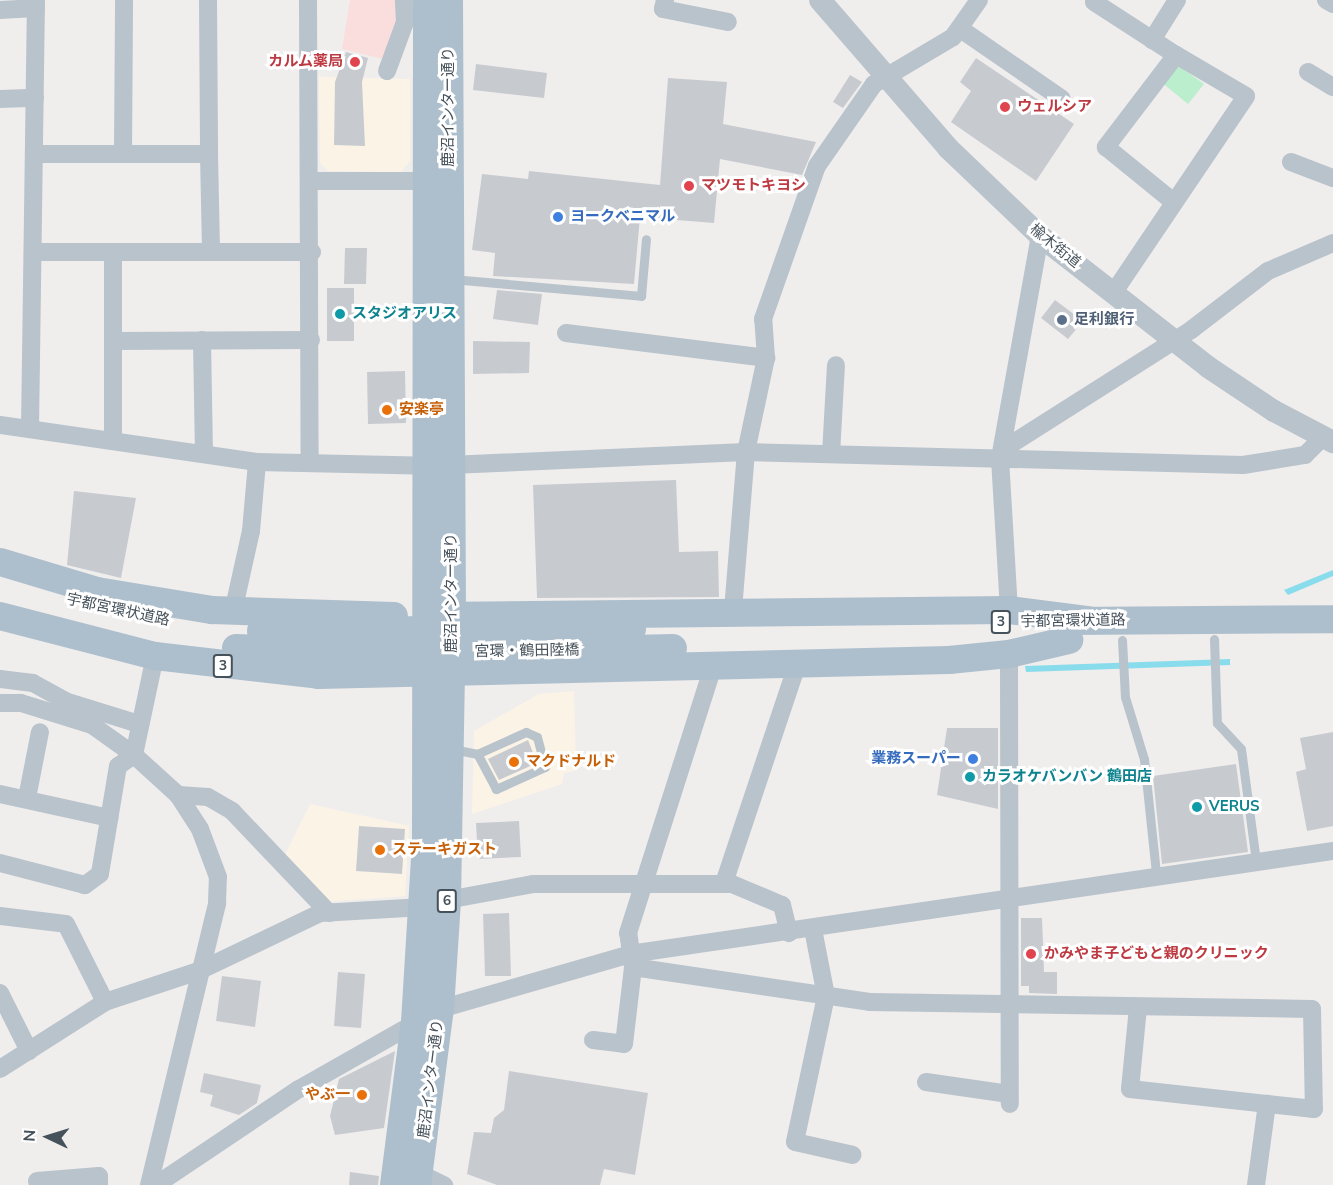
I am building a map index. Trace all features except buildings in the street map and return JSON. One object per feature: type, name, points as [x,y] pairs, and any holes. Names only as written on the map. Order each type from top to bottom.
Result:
[{"type":"main road","name":"鹿沼インター通り","points":[[410,1181],[440,1009],[435,904],[439,674],[439,466],[427,181],[427,0]]},
{"type":"main road","name":"鹿沼インター通り","points":[[439,466],[450,279],[449,0]]},
{"type":"main road","name":"3","points":[[0,562],[236,630],[439,616],[733,610],[1009,610],[1079,630]]},
{"type":"main road","name":"宇都宮環状道路","points":[[0,581],[93,607],[236,630]]},
{"type":"main road","name":"宇都宮環状道路","points":[[0,598],[89,624],[236,630]]},
{"type":"main road","name":"3","points":[[0,616],[155,656],[264,672],[439,674],[1009,654],[1079,630]]},
{"type":"main road","name":"宇都宮環状道路","points":[[671,638],[1079,630],[1333,619]]},
{"type":"main road","name":"宮環・鶴田陸橋","points":[[236,630],[332,634],[671,638]]},
{"type":"main road","name":"宇都宮環状道路","points":[[1079,630],[1123,647],[1214,647],[1333,637]]},
{"type":"main road","name":"鹿沼インター通り","points":[[410,1181],[415,1022],[463,751],[439,674]]},
{"type":"street","points":[[123,153],[124,0]]},
{"type":"street","points":[[208,0],[211,252]]},
{"type":"street","points":[[309,0],[312,181],[310,461]]},
{"type":"street","points":[[387,71],[405,22],[404,0]]},
{"type":"street","points":[[665,0],[663,9],[728,22]]},
{"type":"street","name":"楡木街道","points":[[820,0],[971,172],[1040,236],[1173,339],[1274,411],[1328,439]]},
{"type":"street","points":[[733,610],[746,452],[766,358],[763,319],[817,166],[874,84],[962,30],[979,0]]},
{"type":"street","points":[[1152,40],[1178,0]]},
{"type":"street","points":[[1326,0],[1333,4]]},
{"type":"street","points":[[0,10],[36,4],[30,429]]},
{"type":"street","points":[[1105,4],[1152,40],[1246,96],[1171,200],[1114,292]]},
{"type":"street","points":[[962,30],[1062,99]]},
{"type":"street","points":[[1171,200],[1106,147],[1176,55]]},
{"type":"street","points":[[1308,72],[1333,87]]},
{"type":"street","points":[[0,99],[35,98]]},
{"type":"street","points":[[35,154],[209,154]]},
{"type":"street","points":[[1290,164],[1333,178]]},
{"type":"street","points":[[312,181],[427,181]]},
{"type":"street","points":[[1009,610],[1001,454],[1040,236]]},
{"type":"street","points":[[1001,454],[1173,339],[1268,271],[1333,243]]},
{"type":"street","points":[[34,252],[312,252]]},
{"type":"street","points":[[113,252],[113,441]]},
{"type":"street","points":[[566,333],[766,358]]},
{"type":"street","points":[[114,340],[311,340]]},
{"type":"street","points":[[202,340],[204,453]]},
{"type":"street","points":[[831,454],[837,365]]},
{"type":"street","points":[[0,425],[257,462],[310,461],[439,466],[746,452],[1001,454],[1243,465],[1305,455],[1328,439]]},
{"type":"street","points":[[236,630],[251,531],[257,462]]},
{"type":"street","points":[[926,1082],[1010,1099],[1007,1006],[1009,654]]},
{"type":"street","points":[[0,862],[85,885],[100,874],[118,766],[134,755],[155,656]]},
{"type":"street","points":[[724,884],[798,662]]},
{"type":"street","points":[[592,1040],[624,1044],[632,960],[628,933],[714,663]]},
{"type":"street","points":[[0,679],[33,683],[65,701],[139,724]]},
{"type":"street","points":[[0,703],[21,703],[92,725],[134,755],[178,795],[200,829],[218,876],[203,968],[149,1185]]},
{"type":"street","points":[[27,798],[40,732]]},
{"type":"street","points":[[0,794],[27,798],[109,818]]},
{"type":"street","points":[[178,795],[208,797],[232,811],[329,913]]},
{"type":"street","points":[[156,1185],[299,1089],[440,1009],[632,960],[813,929],[1009,900],[1156,874],[1333,850]]},
{"type":"street","points":[[0,1069],[105,1002],[203,968],[329,913],[435,904],[533,884],[645,882],[724,884],[782,905],[789,933]]},
{"type":"street","points":[[0,916],[66,924],[105,1002]]},
{"type":"street","points":[[813,929],[826,996],[795,1142],[853,1155]]},
{"type":"street","points":[[632,960],[826,996],[1007,1006],[1138,1007],[1312,1009],[1314,1109],[1130,1089],[1138,1007]]},
{"type":"street","points":[[0,993],[29,1051]]},
{"type":"street","points":[[1256,1185],[1267,1104]]},
{"type":"street","points":[[38,1181],[99,1176],[99,1185]]},
{"type":"street","points":[[410,1181],[444,1185]]},
{"type":"lane","points":[[450,279],[641,296],[646,239]]},
{"type":"lane","points":[[1123,647],[1125,698],[1144,759],[1156,874]]},
{"type":"lane","points":[[1214,647],[1217,723],[1241,749],[1256,861]]},
{"type":"lane","points":[[526,732],[537,737],[545,767],[496,789],[463,751],[526,732]]},
{"type":"shaded area","points":[[350,0],[398,0],[398,22],[383,59],[342,49]]},
{"type":"shaded area","points":[[319,77],[410,79],[410,161],[401,172],[328,171],[320,163]]},
{"type":"shaded area","name":"マクドナルド","points":[[574,691],[576,770],[564,773],[562,784],[472,814],[474,731],[539,694]]},
{"type":"shaded area","points":[[310,804],[409,826],[405,896],[323,902],[282,861]]},
{"type":"green space","points":[[1179,66],[1204,84],[1188,104],[1161,82]]},
{"type":"water","points":[[1333,570],[1333,576],[1288,595],[1284,590]]},
{"type":"water","points":[[1230,659],[1230,665],[1026,672],[1025,666]]},
{"type":"place","name":"カルム薬局","points":[[355,62]]},
{"type":"place","name":"ウェルシア","points":[[1005,107]]},
{"type":"place","name":"マツモトキヨシ","points":[[689,186]]},
{"type":"place","name":"ヨークベニマル","points":[[558,217]]},
{"type":"place","name":"スタジオアリス","points":[[340,314]]},
{"type":"place","name":"足利銀行","points":[[1062,320]]},
{"type":"place","name":"安楽亭","points":[[387,410]]},
{"type":"place","name":"業務スーパー","points":[[973,759]]},
{"type":"place","name":"マクドナルド","points":[[514,762]]},
{"type":"place","name":"カラオケバンバン 鶴田店","points":[[970,777]]},
{"type":"place","name":"VERUS","points":[[1197,807]]},
{"type":"place","name":"ステーキガスト","points":[[380,850]]},
{"type":"place","name":"かみやま子どもと親のクリニック","points":[[1031,954]]},
{"type":"place","name":"やぶ一","points":[[362,1095]]}]
